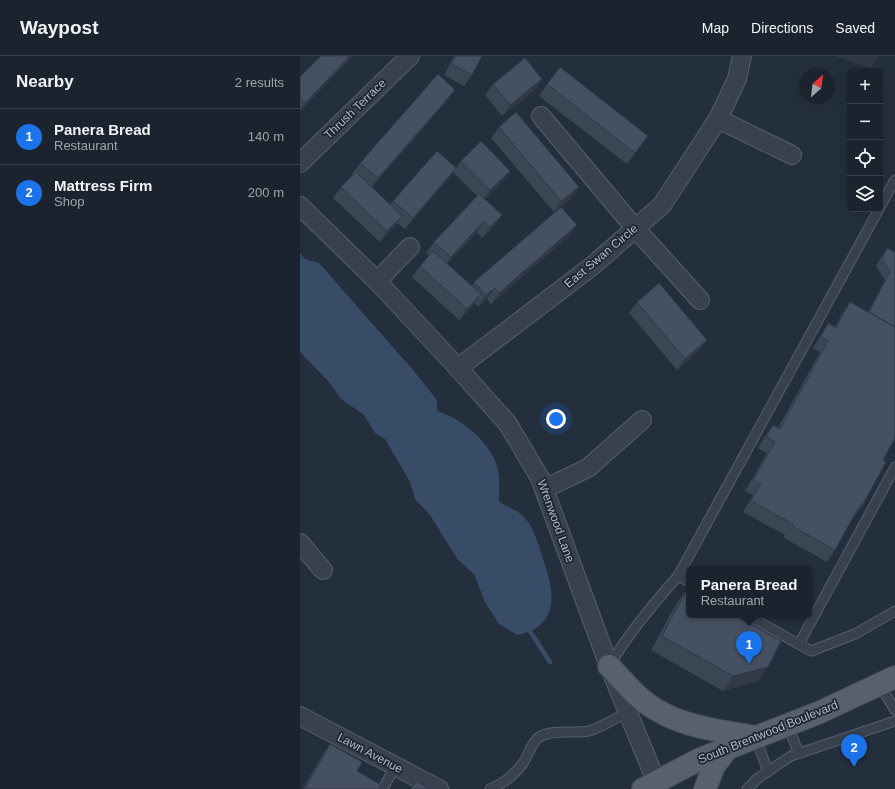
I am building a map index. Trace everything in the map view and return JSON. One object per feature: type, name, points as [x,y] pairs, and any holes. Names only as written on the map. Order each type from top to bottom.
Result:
[{"type":"main road","points":[[609,666],[644,702],[671,718],[695,726],[755,737]]},
{"type":"main road","name":"South Brentwood Boulevard","points":[[650,785],[698,760],[787,725],[887,681]]},
{"type":"main road","points":[[705,789],[714,766],[726,749]]},
{"type":"street","name":"Thrush Terrace","points":[[300,163],[410,56]]},
{"type":"street","name":"East Swan Circle","points":[[458,368],[591,266],[662,205],[718,119],[737,79],[742,56]]},
{"type":"street","points":[[541,116],[635,228],[700,300]]},
{"type":"street","points":[[718,119],[792,155]]},
{"type":"street","name":"Wrenwood Lane","points":[[300,206],[377,281],[508,424],[540,478],[609,666],[628,712],[650,785]]},
{"type":"street","points":[[377,281],[410,247]]},
{"type":"street","points":[[544,489],[588,468],[642,420]]},
{"type":"street","points":[[300,542],[323,570]]},
{"type":"street","name":"Lawn Avenue","points":[[300,716],[439,789]]},
{"type":"lane","points":[[883,201],[895,180]]},
{"type":"lane","points":[[609,666],[626,638],[645,612],[678,576],[877,212]]},
{"type":"lane","points":[[799,644],[895,467]]},
{"type":"lane","points":[[678,576],[686,580]]},
{"type":"lane","points":[[752,618],[812,651],[855,634],[895,611]]},
{"type":"lane","points":[[887,681],[895,710]]},
{"type":"lane","points":[[490,789],[510,778],[524,763],[536,739],[540,736],[548,733],[576,733],[591,730],[628,712]]},
{"type":"lane","points":[[747,789],[758,778],[791,756],[895,721]]},
{"type":"lane","points":[[787,725],[798,753]]},
{"type":"lane","points":[[755,737],[768,772]]},
{"type":"lane","points":[[383,789],[395,766]]},
{"type":"water","points":[[300,253],[305,259],[319,263],[413,370],[437,400],[437,411],[456,420],[475,433],[495,460],[498,470],[499,501],[520,513],[529,523],[536,538],[549,579],[551,603],[548,614],[542,623],[532,630],[517,635],[499,624],[485,602],[474,574],[458,560],[430,515],[415,499],[410,482],[385,439],[375,433],[364,415],[341,399],[329,382],[300,352]]},
{"type":"building","points":[[321,56],[350,56],[305,103],[300,98],[300,77]]},
{"type":"building","points":[[456,56],[482,56],[472,75],[452,64]]},
{"type":"building","points":[[525,58],[542,79],[510,105],[493,84]]},
{"type":"building","points":[[560,67],[648,136],[635,153],[547,84]]},
{"type":"building","points":[[438,74],[455,90],[378,178],[360,163]]},
{"type":"building","points":[[516,112],[579,187],[561,201],[499,127]]},
{"type":"building","points":[[481,141],[510,171],[490,190],[461,161]]},
{"type":"building","points":[[437,151],[456,168],[413,218],[393,201]]},
{"type":"building","points":[[356,172],[402,216],[387,231],[341,187]]},
{"type":"building","points":[[479,194],[502,215],[490,227],[484,221],[451,257],[434,242]]},
{"type":"building","points":[[561,207],[577,225],[499,293],[495,288],[486,295],[474,282]]},
{"type":"building","points":[[887,248],[895,252],[895,327],[869,312],[890,272],[882,259]]},
{"type":"building","points":[[433,251],[481,294],[467,309],[420,266]]},
{"type":"building","points":[[659,283],[707,340],[685,359],[637,302]]},
{"type":"building","points":[[850,302],[895,327],[895,438],[883,460],[886,462],[862,506],[860,505],[835,550],[792,526],[793,524],[751,501],[761,484],[753,480],[775,442],[766,437],[773,425],[780,429],[828,341],[821,337],[828,323],[836,328]]},
{"type":"building","points":[[686,591],[686,618],[739,618],[781,641],[768,667],[733,676],[662,636]]},
{"type":"building","points":[[330,744],[362,762],[357,771],[381,785],[379,789],[305,789]]},
{"type":"building","points":[[416,781],[430,789],[411,789]]},
{"type":"waterway","points":[[528,628],[550,662]]},
{"type":"place","name":"Panera Bread","points":[[749,664]]},
{"type":"place","name":"Mattress Firm","points":[[854,767]]}]
